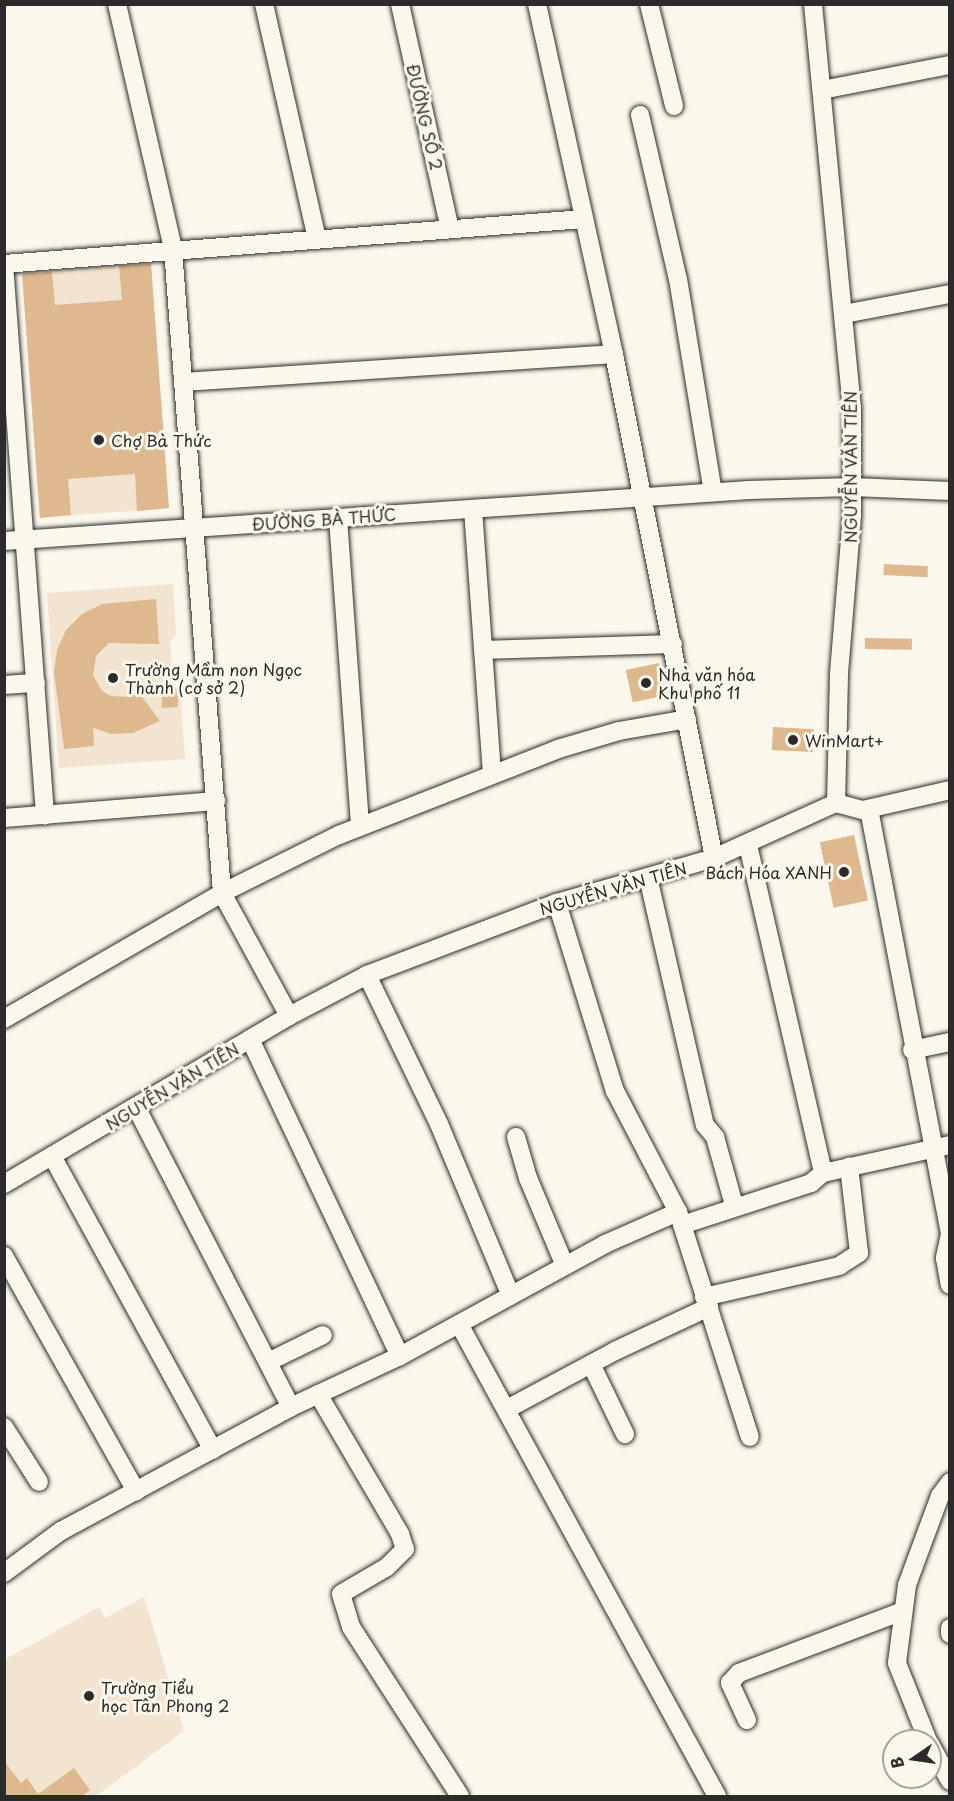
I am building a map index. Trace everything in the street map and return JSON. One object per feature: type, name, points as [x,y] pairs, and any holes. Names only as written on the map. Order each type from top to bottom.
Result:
[{"type":"street","points":[[117,4],[172,249],[222,893],[289,1016]]},
{"type":"street","points":[[264,4],[317,239]]},
{"type":"street","name":"ĐƯỜNG SỐ 2","points":[[400,4],[450,229]]},
{"type":"street","points":[[537,4],[644,497],[714,858]]},
{"type":"street","points":[[649,4],[674,106]]},
{"type":"street","name":"NGUYỄN VĂN TIÊN","points":[[4,1184],[289,1016],[367,975],[557,903],[714,858],[748,845],[836,802],[839,674],[852,487],[852,408],[813,4]]},
{"type":"street","points":[[822,90],[950,65]]},
{"type":"street","points":[[640,115],[678,279],[713,492]]},
{"type":"street","points":[[45,815],[25,540],[10,397],[4,264],[172,249],[584,219]]},
{"type":"street","points":[[844,314],[950,294]]},
{"type":"street","points":[[184,382],[614,354]]},
{"type":"street","name":"ĐƯỜNG BÀ THỨC","points":[[4,541],[713,492],[852,487],[950,491]]},
{"type":"street","points":[[473,509],[492,772]]},
{"type":"street","points":[[338,518],[360,826]]},
{"type":"street","points":[[483,650],[673,644]]},
{"type":"street","points":[[4,685],[36,683]]},
{"type":"street","points":[[4,1019],[222,893],[360,826],[492,772],[599,736],[687,718]]},
{"type":"street","points":[[836,802],[869,809],[950,790]]},
{"type":"street","points":[[4,818],[216,801]]},
{"type":"street","points":[[869,809],[912,1050],[941,1148],[950,1234],[945,1258],[950,1285]]},
{"type":"street","points":[[748,845],[823,1173]]},
{"type":"street","points":[[648,877],[705,1125],[715,1137],[734,1205]]},
{"type":"street","points":[[557,903],[615,1091],[680,1219],[750,1437]]},
{"type":"street","points":[[367,975],[439,1124],[511,1296]]},
{"type":"street","points":[[250,1040],[399,1356]]},
{"type":"street","points":[[912,1050],[950,1042]]},
{"type":"street","points":[[136,1107],[291,1407]]},
{"type":"street","points":[[516,1137],[528,1178],[565,1266]]},
{"type":"street","points":[[4,1573],[61,1531],[291,1407],[399,1356],[604,1244],[680,1219],[811,1183],[823,1173],[941,1148]]},
{"type":"street","points":[[52,1156],[213,1450]]},
{"type":"street","points":[[507,1409],[707,1302],[839,1266],[859,1253],[849,1167]]},
{"type":"street","points":[[4,1256],[136,1491]]},
{"type":"street","points":[[459,1324],[507,1409],[652,1682],[717,1797]]},
{"type":"street","points":[[268,1362],[323,1335]]},
{"type":"street","points":[[591,1364],[626,1434]]},
{"type":"street","points":[[318,1394],[400,1534],[405,1549],[387,1567],[341,1594],[351,1627],[460,1797]]},
{"type":"street","points":[[4,1427],[39,1482]]},
{"type":"street","points":[[923,1729],[897,1663],[907,1584],[940,1496],[950,1482]]},
{"type":"street","points":[[747,1720],[730,1683],[739,1673],[903,1611]]},
{"type":"street","points":[[950,1628],[950,1634]]},
{"type":"street","points":[[942,1767],[950,1781]]},
{"type":"shaded area","name":"Chợ Bà Thức","points":[[151,263],[168,508],[39,517],[22,272]]},
{"type":"shaded area","name":"Trường Mầm non Ngọc Thành (cơ sở 2)","points":[[173,584],[176,635],[170,642],[173,685],[180,691],[185,759],[59,768],[47,593]]},
{"type":"shaded area","name":"Trường Tiểu học Tân Phong 2","points":[[144,1597],[184,1731],[96,1796],[5,1796],[4,1660],[99,1607],[105,1618]]},
{"type":"building","name":"Chợ Bà Thức","points":[[151,264],[169,508],[137,511],[135,474],[68,479],[71,515],[40,518],[22,274],[52,272],[55,305],[122,300],[119,266]]},
{"type":"building","points":[[884,564],[928,566],[927,577],[883,575]]},
{"type":"building","points":[[156,599],[159,644],[109,643],[96,656],[93,675],[102,691],[111,696],[130,697],[138,691],[160,721],[133,733],[111,734],[93,728],[94,746],[64,749],[54,672],[57,650],[66,630],[82,614],[102,604]]},
{"type":"building","points":[[865,638],[912,639],[912,650],[865,649]]},
{"type":"building","name":"Nhà văn hóa Khu phố 11","points":[[659,663],[666,695],[633,702],[626,670]]},
{"type":"building","points":[[173,685],[177,689],[178,707],[162,708],[161,686]]},
{"type":"building","name":"WinMart+","points":[[773,727],[814,729],[813,752],[772,750]]},
{"type":"building","name":"Bách Hóa XANH","points":[[854,835],[868,901],[834,908],[820,842]]},
{"type":"building","points":[[4,1761],[21,1783],[27,1778],[38,1794],[74,1768],[90,1790],[81,1797],[4,1797]]},
{"type":"place","name":"Chợ Bà Thức","points":[[99,440]]},
{"type":"place","name":"Trường Mầm non Ngọc Thành (cơ sở 2)","points":[[113,678]]},
{"type":"place","name":"Nhà văn hóa Khu phố 11","points":[[646,683]]},
{"type":"place","name":"WinMart+","points":[[793,740]]},
{"type":"place","name":"Bách Hóa XANH","points":[[844,872]]},
{"type":"place","name":"Trường Tiểu học Tân Phong 2","points":[[89,1696]]}]
